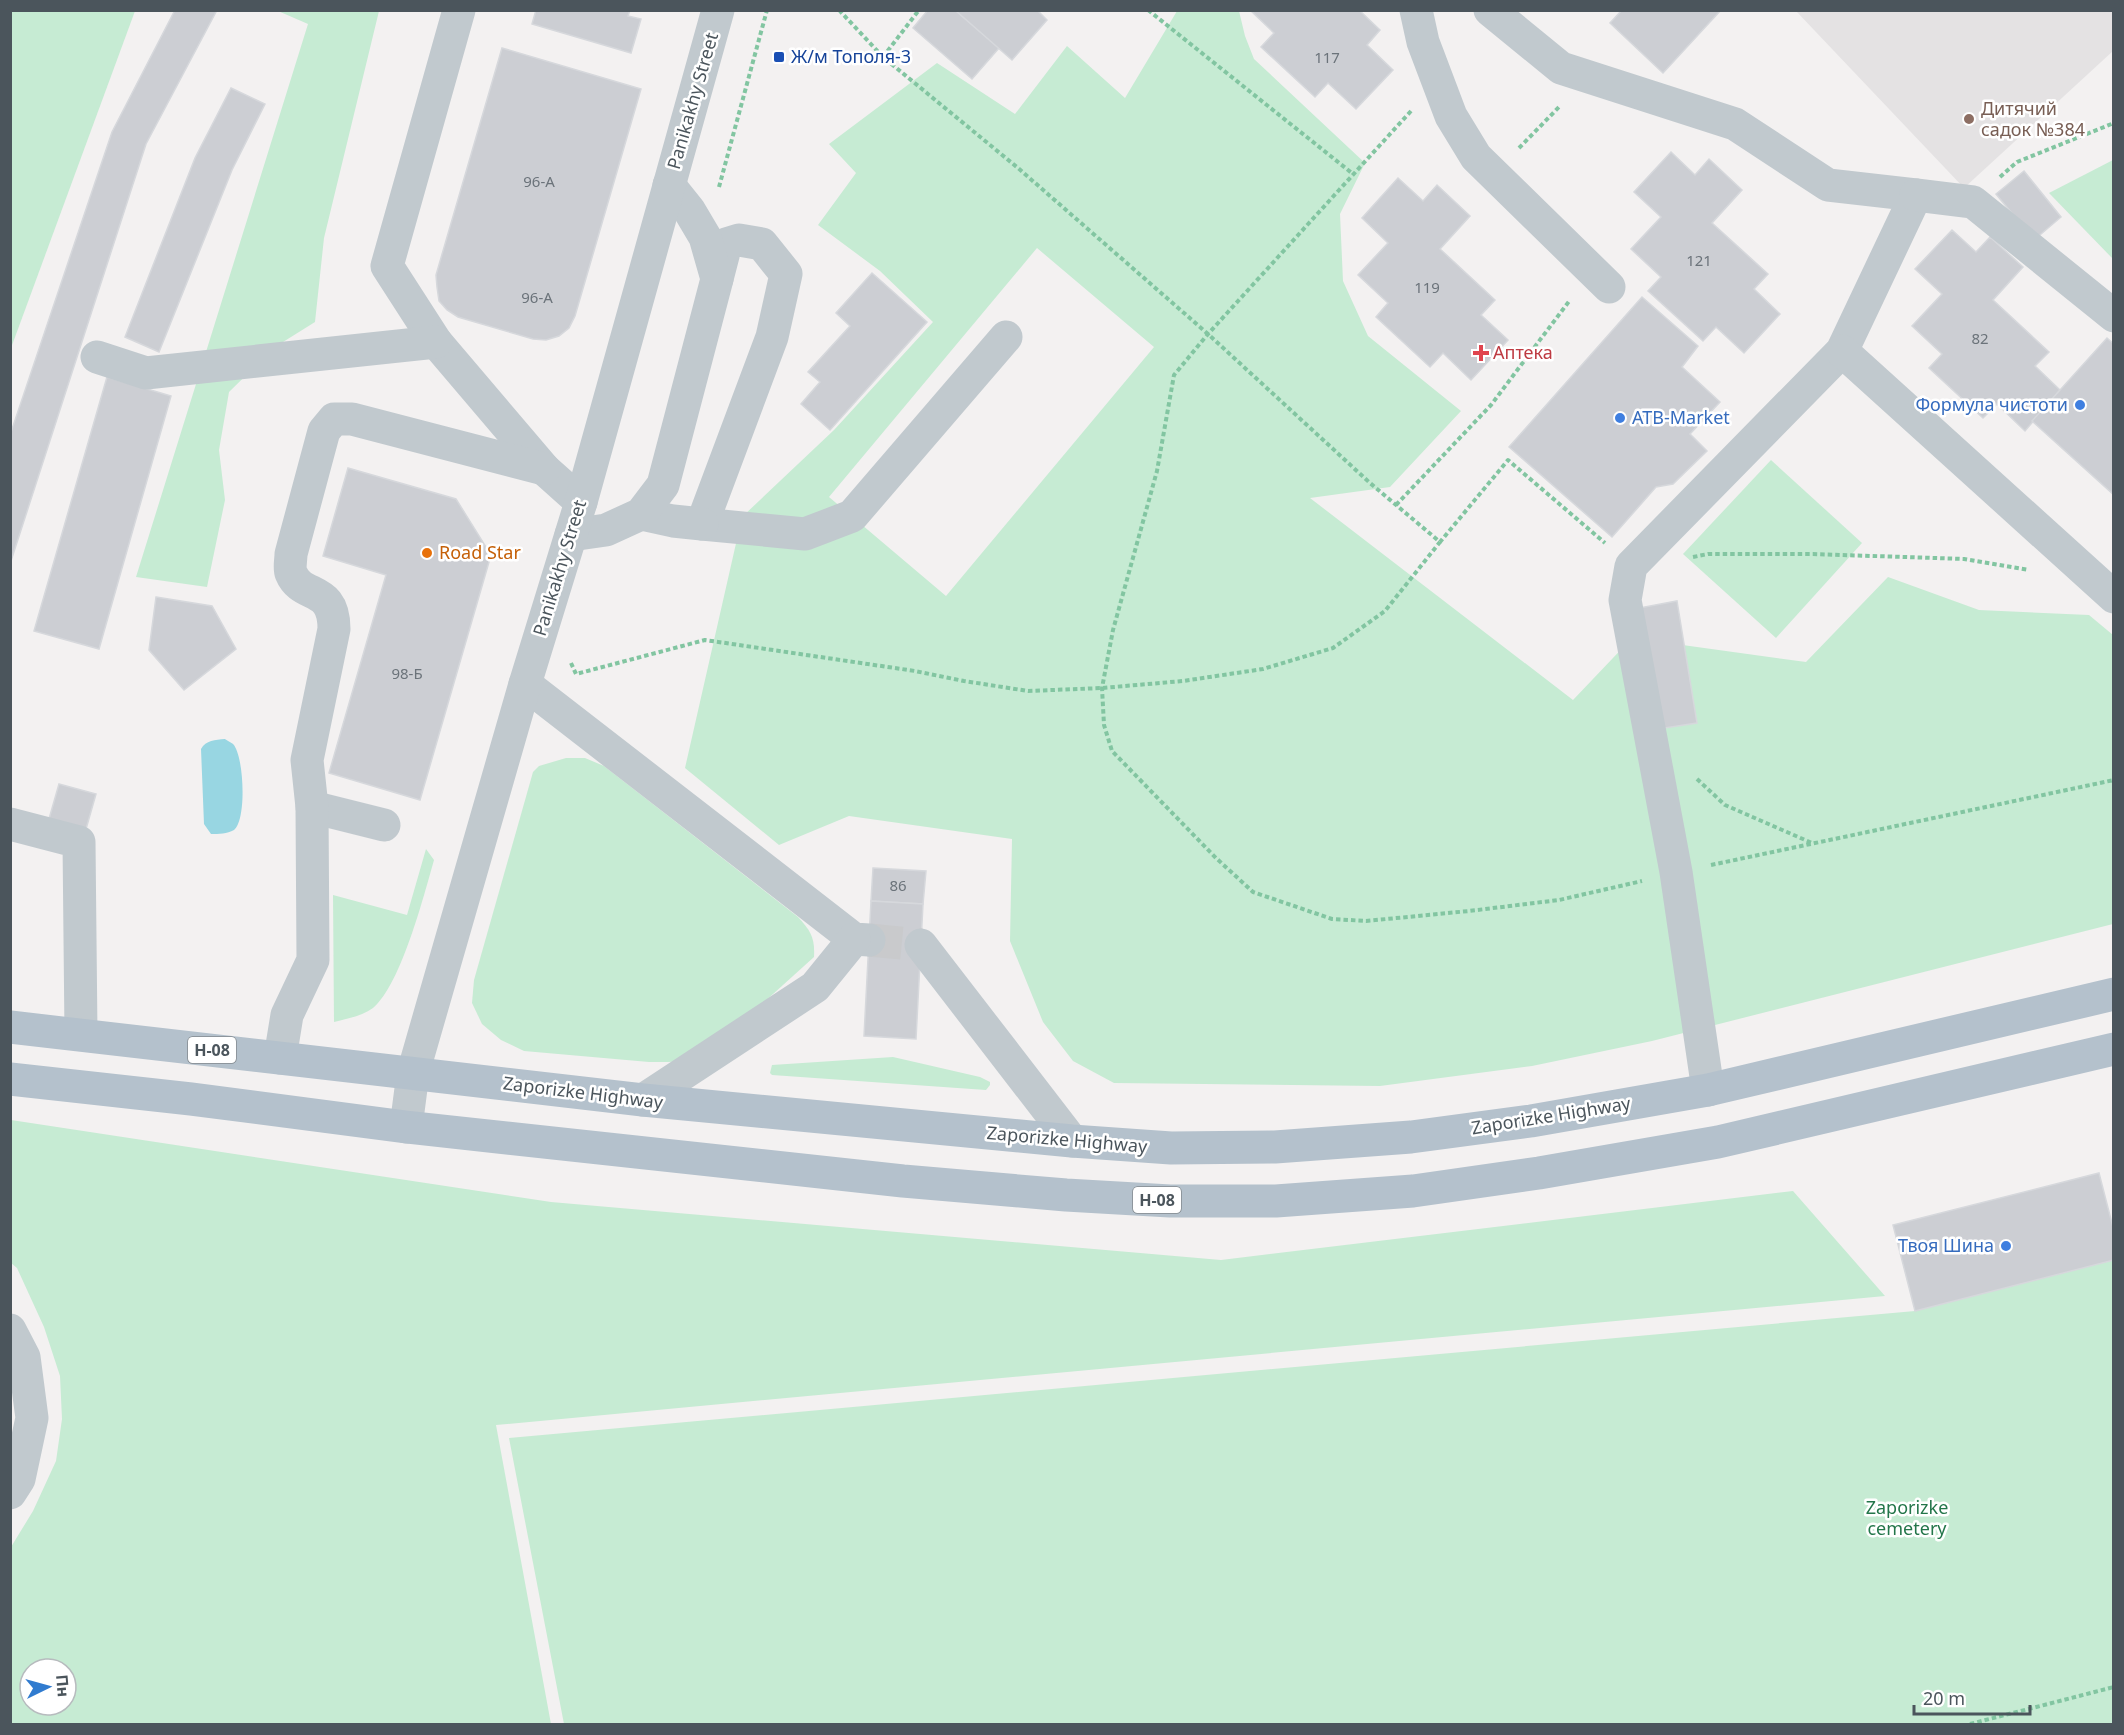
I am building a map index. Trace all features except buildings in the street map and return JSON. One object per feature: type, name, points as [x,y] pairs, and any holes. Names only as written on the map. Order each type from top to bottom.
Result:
[{"type":"main road","name":"Zaporizke Highway","points":[[10,1027],[643,1100],[1072,1141],[1171,1148],[1263,1147],[1399,1138],[1531,1121],[1708,1090],[2114,994]]},
{"type":"main road","name":"Н-08","points":[[10,1079],[191,1099],[406,1127],[903,1181],[1170,1201],[1276,1201],[1413,1191],[1539,1173],[1718,1142],[2114,1049]]},
{"type":"main road","points":[[1708,1090],[1718,1142]]},
{"type":"street","points":[[459,10],[387,266],[436,342],[544,469],[581,502]]},
{"type":"street","name":"Panikakhy Street","points":[[406,1127],[413,1073],[525,684],[581,502],[718,10]]},
{"type":"street","points":[[1416,10],[1423,42],[1437,82],[1456,124],[1476,157],[1609,287]]},
{"type":"street","points":[[1490,10],[1561,68],[1735,124],[1827,185],[1972,202],[2114,316]]},
{"type":"street","points":[[669,185],[689,210],[705,237],[717,279]]},
{"type":"street","points":[[1708,1090],[1676,872],[1625,600],[1631,566],[1842,351],[1916,195]]},
{"type":"street","points":[[571,535],[606,530],[641,514],[663,485],[726,244],[738,240],[762,244],[786,274],[772,337],[702,525]]},
{"type":"street","points":[[641,514],[673,522],[805,534],[852,516],[1006,337]]},
{"type":"street","points":[[97,357],[146,373],[436,342]]},
{"type":"street","points":[[1842,351],[2114,597]]},
{"type":"street","points":[[280,1058],[287,1015],[313,960],[312,807],[307,760],[334,629],[334,613],[327,601],[297,582],[290,571],[291,554],[324,431],[334,419],[352,419],[544,469]]},
{"type":"street","points":[[525,684],[862,940],[815,987],[643,1100]]},
{"type":"street","points":[[312,807],[384,825]]},
{"type":"street","points":[[10,824],[78,842],[81,1034]]},
{"type":"street","points":[[921,945],[1072,1141]]},
{"type":"street","points":[[10,1330],[24,1357],[32,1418],[19,1479],[10,1493]]},
{"type":"path","points":[[705,237],[767,10]]},
{"type":"path","points":[[839,10],[883,57],[1018,168],[1440,542]]},
{"type":"path","points":[[883,57],[919,10]]},
{"type":"path","points":[[1148,10],[1353,174]]},
{"type":"path","points":[[1494,174],[1588,77]]},
{"type":"path","points":[[1437,82],[1208,334],[1174,375],[1157,471],[1113,630],[1102,688],[1104,725],[1112,752],[1216,858],[1253,892],[1332,919],[1366,921],[1559,900],[1676,872],[2114,780]]},
{"type":"path","points":[[1972,202],[2017,162],[2114,123]]},
{"type":"path","points":[[1396,505],[1491,405],[1572,296]]},
{"type":"path","points":[[548,608],[576,674],[705,640],[915,671],[1028,691],[1183,681],[1263,669],[1333,648],[1384,611],[1509,460],[1631,566]]},
{"type":"path","points":[[1686,558],[1708,554],[1814,554],[1964,560],[2030,570]]},
{"type":"path","points":[[1692,775],[1725,805],[1813,843]]},
{"type":"path","points":[[1970,1725],[2114,1687]]},
{"type":"shaded area","name":"Дитячий садок №384","points":[[1796,11],[2113,11],[2113,51],[1964,188]]},
{"type":"green space","points":[[10,11],[135,11],[11,348]]},
{"type":"green space","points":[[278,11],[379,11],[324,238],[315,322],[275,347],[229,392],[219,450],[225,500],[207,587],[136,577],[308,24]]},
{"type":"green space","points":[[1177,11],[1239,11],[1254,59],[1365,163],[1340,214],[1343,281],[1368,336],[1461,411],[1390,487],[1310,498],[1573,700],[1632,638],[1806,662],[1888,577],[1979,610],[2089,615],[2113,635],[2113,924],[1652,1041],[1532,1066],[1380,1086],[1114,1083],[1073,1061],[1043,1022],[1010,941],[1012,839],[849,816],[779,845],[685,768],[742,517],[834,430],[933,322],[880,271],[818,225],[856,173],[829,144],[937,63],[1015,114],[1067,46],[1125,98]],"holes":[[[1037,248],[1154,347],[946,596],[829,497]]]},
{"type":"green space","points":[[2113,160],[2113,259],[2049,193]]},
{"type":"green space","points":[[1771,460],[1862,543],[1776,638],[1683,554]]},
{"type":"green space","points":[[566,758],[585,758],[604,766],[798,917],[811,935],[814,957],[710,1051],[687,1061],[649,1062],[524,1051],[501,1040],[482,1024],[472,1003],[474,980],[533,772],[539,766]]},
{"type":"green space","points":[[426,849],[434,860],[418,916],[393,980],[383,996],[369,1011],[334,1022],[333,895],[407,915]]},
{"type":"green space","points":[[893,1057],[980,1077],[990,1082],[990,1085],[986,1090],[772,1075],[770,1073],[772,1065]]},
{"type":"green space","points":[[11,1120],[551,1202],[1221,1260],[1793,1191],[1885,1296],[496,1425],[551,1724],[11,1724],[11,1547],[33,1511],[56,1461],[62,1419],[60,1376],[44,1327],[17,1268],[11,1263]]},
{"type":"green space","name":"Zaporizke cemetery","points":[[2113,1260],[2113,1724],[564,1724],[509,1438],[1915,1311]]},
{"type":"water","points":[[225,739],[233,744],[240,761],[243,787],[241,814],[234,830],[211,834],[204,824],[201,749],[208,742]]},
{"type":"tunnel","points":[[869,940],[921,945]]},
{"type":"place","name":"Ж/м Тополя-3","points":[[779,57]]},
{"type":"place","name":"Дитячий садок №384","points":[[1969,119]]},
{"type":"place","name":"Аптека","points":[[1481,353]]},
{"type":"place","name":"Формула чистоти","points":[[2080,405]]},
{"type":"place","name":"ATB-Market","points":[[1620,418]]},
{"type":"place","name":"Road Star","points":[[427,553]]},
{"type":"place","name":"Твоя Шина","points":[[2006,1246]]}]
